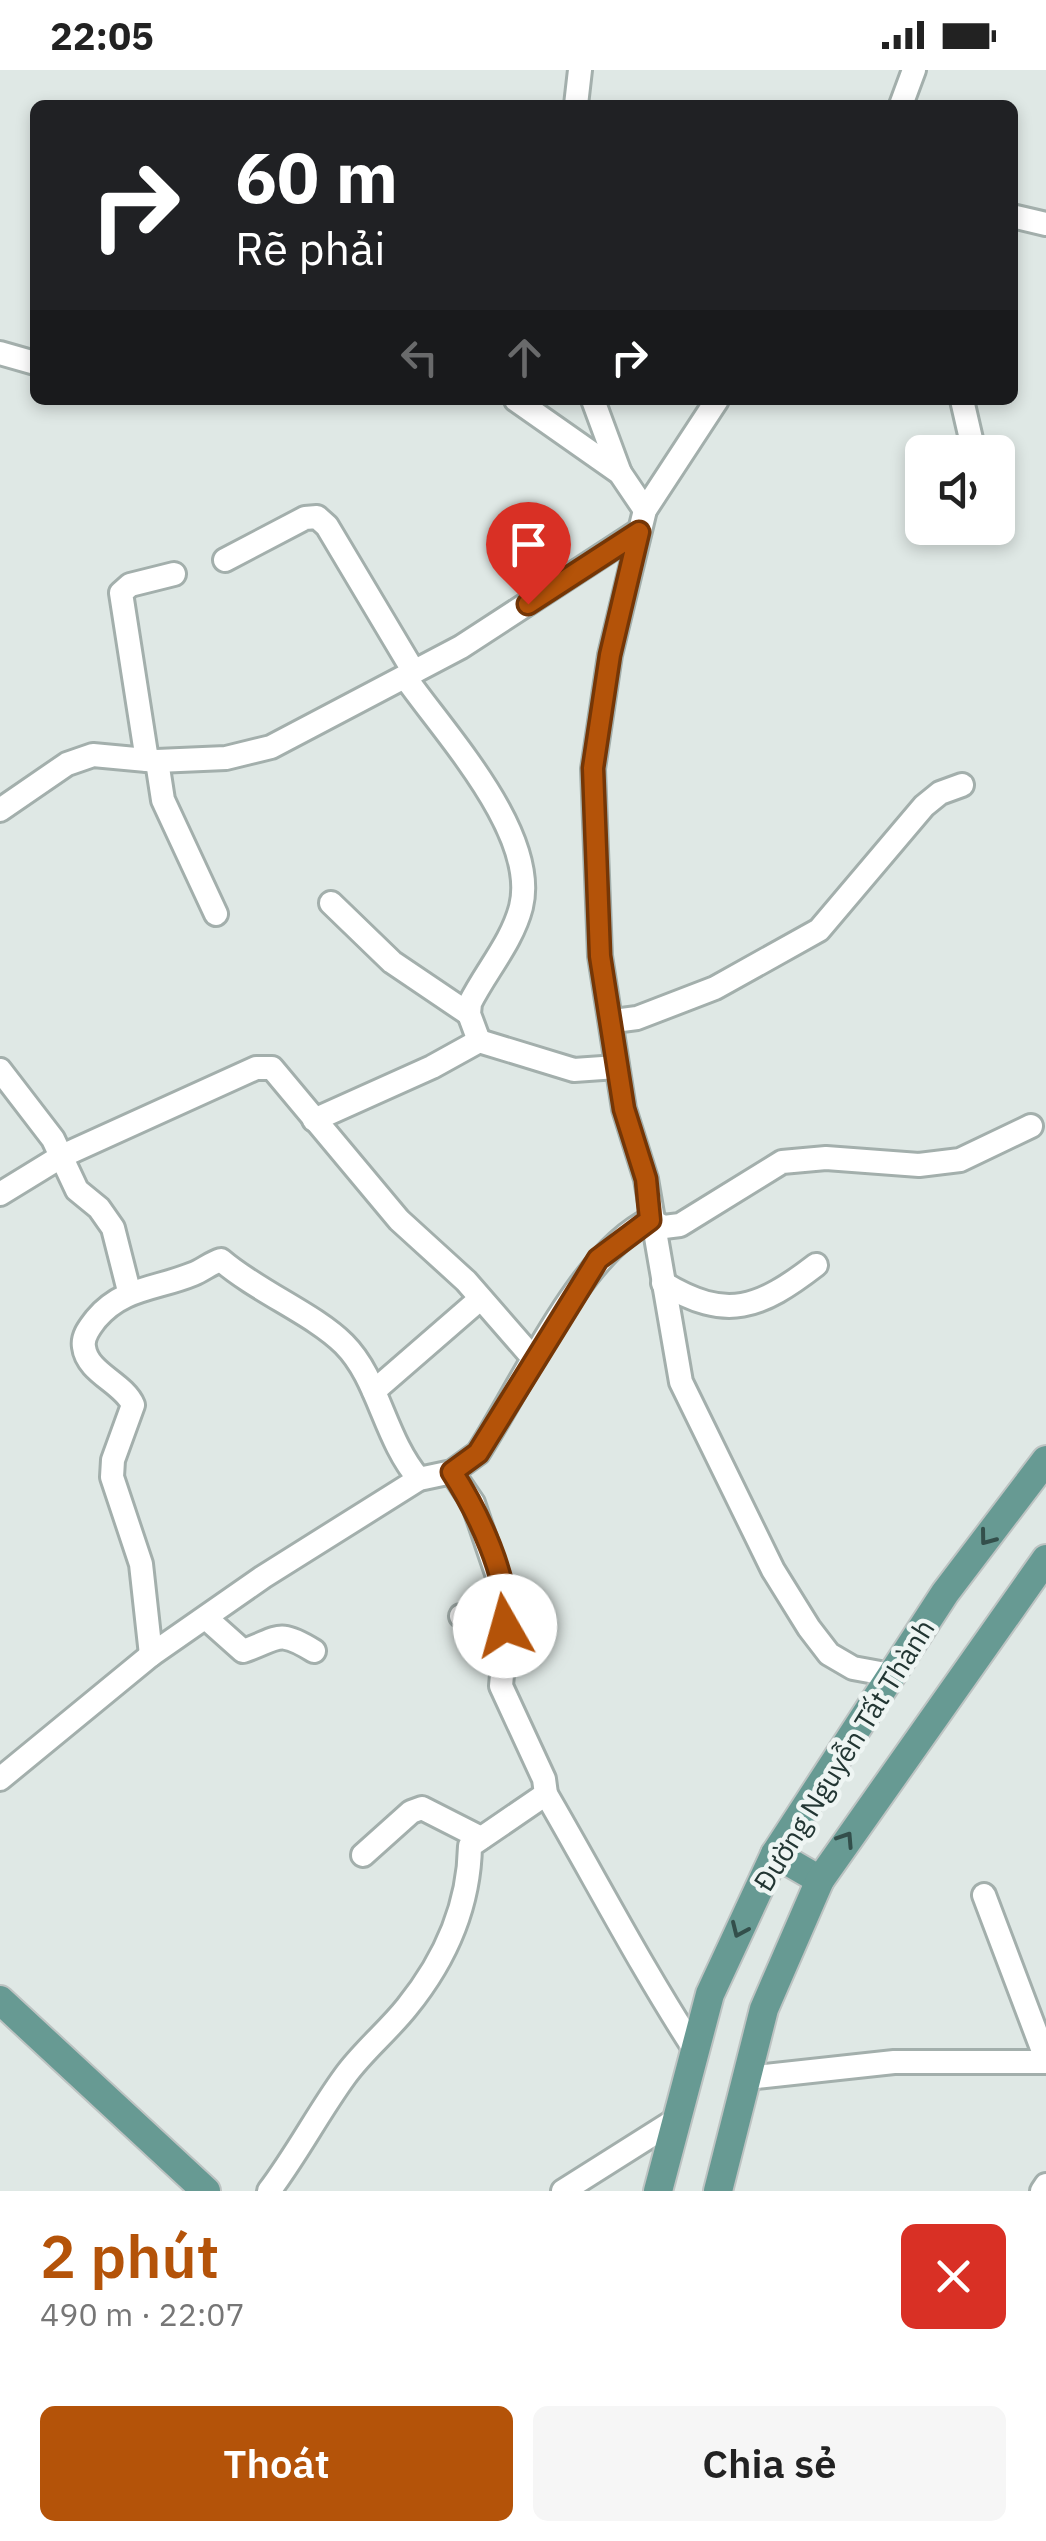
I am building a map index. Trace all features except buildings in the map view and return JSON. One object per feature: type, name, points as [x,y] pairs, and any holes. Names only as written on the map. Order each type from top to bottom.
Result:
[{"type":"main road","name":"Đường Nguyễn Tất Thành","points":[[658,2191],[710,1994],[776,1854],[946,1593],[1046,1460]]},
{"type":"main road","name":"Đường Nguyễn Tất Thành","points":[[718,2191],[764,2010],[820,1880],[1046,1559]]},
{"type":"main road","points":[[776,1854],[820,1880]]},
{"type":"main road","points":[[0,2000],[206,2191]]},
{"type":"street","points":[[577,100],[580,70]]},
{"type":"street","points":[[903,100],[914,70]]},
{"type":"street","points":[[1018,217],[1046,224]]},
{"type":"street","points":[[0,353],[30,361]]},
{"type":"street","points":[[523,405],[620,473]]},
{"type":"street","points":[[595,405],[642,521]]},
{"type":"street","points":[[715,405],[642,521],[610,655],[593,768],[600,956],[614,1021],[617,1067],[646,1179],[650,1220],[681,1382],[773,1570],[829,1654],[853,1668],[891,1675]]},
{"type":"street","points":[[963,405],[970,435]]},
{"type":"street","points":[[225,560],[305,518],[316,517],[327,526],[410,675],[504,820],[521,863],[524,885],[517,918],[470,1003],[468,1014],[479,1041]]},
{"type":"street","points":[[0,810],[80,758],[108,755],[152,760],[257,753],[410,675],[501,623],[642,521]]},
{"type":"street","points":[[174,574],[130,585],[120,594],[163,800],[216,914]]},
{"type":"street","points":[[614,1021],[637,1018],[716,988],[819,930],[924,806],[940,793],[962,786]]},
{"type":"street","points":[[331,903],[392,962],[468,1014]]},
{"type":"street","points":[[314,1120],[432,1067],[479,1041],[574,1070],[617,1067]]},
{"type":"street","points":[[0,1194],[62,1156],[262,1066],[276,1071],[399,1220],[480,1299],[533,1358]]},
{"type":"street","points":[[0,1070],[38,1116],[77,1190],[99,1208],[113,1228],[129,1291]]},
{"type":"street","points":[[650,1220],[664,1227],[680,1225],[782,1162],[826,1158],[919,1165],[960,1160],[1031,1126]]},
{"type":"street","points":[[0,1779],[151,1655],[420,1479],[452,1472],[478,1453],[533,1358],[598,1259],[650,1220]]},
{"type":"street","points":[[151,1655],[142,1564],[112,1476],[113,1460],[134,1406],[129,1395],[88,1358],[83,1345],[86,1332],[106,1308],[129,1291],[164,1284],[221,1260],[250,1285],[344,1344],[374,1391],[385,1424],[420,1479]]},
{"type":"street","points":[[663,1284],[710,1306],[735,1308],[787,1288],[816,1266]]},
{"type":"street","points":[[374,1391],[480,1299]]},
{"type":"street","points":[[452,1472],[472,1503],[508,1606],[502,1686],[544,1778],[546,1794],[598,1880],[645,1974],[695,2050]]},
{"type":"street","points":[[460,1616],[508,1606]]},
{"type":"street","points":[[206,1618],[243,1652],[277,1635],[288,1636],[314,1651]]},
{"type":"street","points":[[269,2191],[348,2072],[408,2007],[441,1957],[470,1882],[470,1846],[546,1794]]},
{"type":"street","points":[[363,1855],[422,1808],[481,1838]]},
{"type":"street","points":[[748,2078],[894,2062],[1046,2061],[984,1895]]},
{"type":"street","points":[[563,2191],[677,2119]]},
{"type":"route","points":[[505,1626],[508,1606],[495,1566],[472,1503],[452,1472],[478,1453],[508,1408],[533,1358],[598,1259],[650,1220],[646,1179],[624,1109],[614,1021],[600,956],[593,768],[610,655],[639,532],[528,604]]}]
